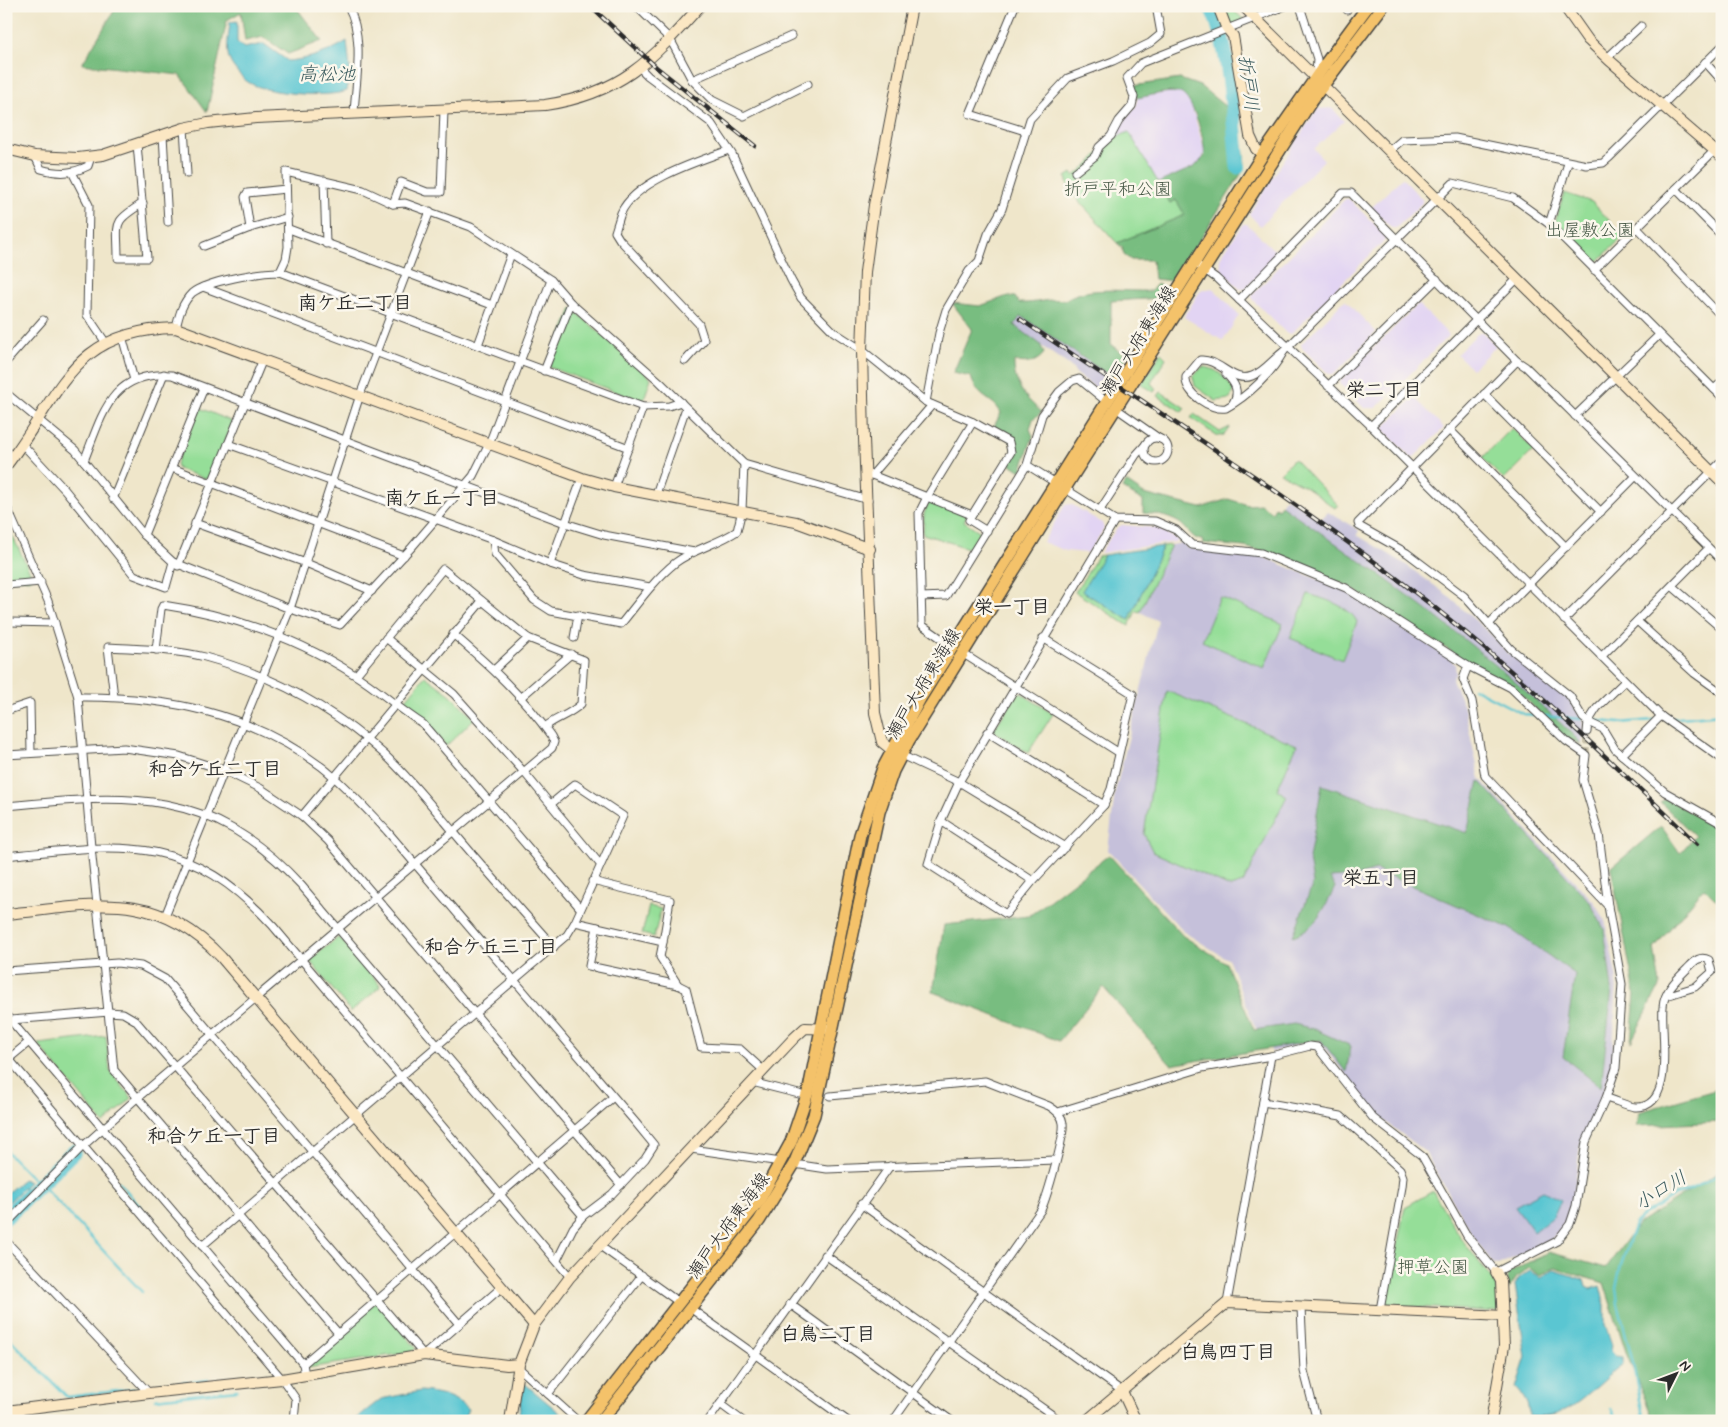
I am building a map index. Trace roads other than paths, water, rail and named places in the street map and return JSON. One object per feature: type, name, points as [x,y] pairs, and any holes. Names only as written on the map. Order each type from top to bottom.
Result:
[{"type":"main road","name":"瀬戸大府東海線","points":[[897,753],[952,646],[1061,485],[1200,266],[1312,100],[1320,81],[1368,6]]},
{"type":"main road","name":"瀬戸大府東海線","points":[[1200,266],[1263,154],[1320,81],[1383,6]]},
{"type":"main road","name":"瀬戸大府東海線","points":[[586,1421],[759,1221],[794,1164],[814,1115],[860,835],[875,788],[962,653],[1061,485]]},
{"type":"main road","name":"瀬戸大府東海線","points":[[601,1421],[759,1201],[781,1162],[802,1115],[828,1028]]},
{"type":"street","points":[[348,6],[355,20],[358,39],[354,113]]},
{"type":"street","points":[[636,6],[670,39],[692,80],[712,100],[744,116],[808,84]]},
{"type":"street","points":[[6,149],[35,156],[61,159],[91,157],[184,128],[256,118],[545,104],[581,98],[619,82],[640,68],[700,6]]},
{"type":"street","points":[[912,6],[874,205],[865,272],[862,350],[869,474],[868,500],[876,713],[882,742],[897,753],[959,782],[1066,848]]},
{"type":"street","points":[[1015,6],[970,114],[1026,131]]},
{"type":"street","points":[[869,474],[929,403],[937,342],[946,310],[968,271],[979,261],[988,234],[1005,200],[1030,119],[1068,78],[1113,61],[1150,43],[1161,34],[1156,6]]},
{"type":"street","points":[[1218,6],[1227,30],[1233,36],[1250,136],[1256,149],[1263,154]]},
{"type":"street","points":[[1244,6],[1516,280],[1722,482]]},
{"type":"street","points":[[1075,172],[1095,156],[1099,147],[1111,136],[1132,106],[1134,98],[1127,78],[1147,59],[1227,30],[1285,6]]},
{"type":"street","points":[[1300,6],[1317,59],[1320,81]]},
{"type":"street","points":[[1564,6],[1588,40],[1718,153],[1676,189],[1594,270]]},
{"type":"street","points":[[1607,58],[1641,26]]},
{"type":"street","points":[[692,80],[791,36]]},
{"type":"street","points":[[1147,59],[1150,43]]},
{"type":"street","points":[[1388,151],[1402,140],[1455,138],[1534,153],[1568,163],[1587,165],[1602,163],[1722,46]]},
{"type":"street","points":[[1705,62],[1722,81]]},
{"type":"street","points":[[640,68],[711,123],[729,150],[801,298],[834,332],[862,350],[929,403],[973,422],[1009,442],[1011,452],[968,520],[987,531]]},
{"type":"street","points":[[393,204],[401,182],[427,192],[441,192],[444,110]]},
{"type":"street","points":[[184,128],[187,174]]},
{"type":"street","points":[[163,135],[168,222]]},
{"type":"street","points":[[137,144],[144,203],[147,258],[118,258],[118,222],[123,216],[144,203]]},
{"type":"street","points":[[685,361],[704,340],[699,324],[620,240],[616,232],[621,212],[633,197],[672,171],[729,150]]},
{"type":"street","points":[[35,156],[41,169],[55,173],[72,172],[88,166],[91,157]]},
{"type":"street","points":[[1549,224],[1568,163]]},
{"type":"street","points":[[72,172],[89,205],[86,315],[106,343]]},
{"type":"street","points":[[280,272],[286,259],[289,230],[286,172],[362,190],[393,204],[405,203],[471,227],[550,280],[571,303],[681,402],[744,464],[868,500]]},
{"type":"street","points":[[324,180],[326,244]]},
{"type":"street","points":[[1286,349],[1278,363],[1223,409],[1215,408],[1194,394],[1187,386],[1186,377],[1198,362],[1205,360],[1240,377],[1251,377],[1286,349],[1370,265],[1398,240],[1408,226],[1453,184],[1513,198],[1549,224],[1722,397]]},
{"type":"street","points":[[250,228],[245,197],[247,193],[286,189]]},
{"type":"street","points":[[1676,189],[1722,236]]},
{"type":"street","points":[[1239,300],[1346,192],[1353,195],[1517,361],[1526,367],[1635,478],[1722,561]]},
{"type":"street","points":[[166,916],[205,814],[290,608],[360,394],[430,212]]},
{"type":"street","points":[[204,246],[250,228],[288,217]]},
{"type":"street","points":[[1637,228],[1722,317]]},
{"type":"street","points":[[289,230],[492,305]]},
{"type":"street","points":[[478,345],[511,254]]},
{"type":"street","points":[[1200,266],[1239,300],[1286,349],[1371,426],[1661,716],[1722,759]]},
{"type":"street","points":[[176,328],[181,308],[193,293],[203,287],[261,272],[280,272],[392,312],[643,408],[670,406],[681,402]]},
{"type":"street","points":[[1328,386],[1436,279]]},
{"type":"street","points":[[6,393],[75,450],[144,535],[175,564],[340,625],[404,556],[465,486],[478,468],[489,444],[550,280]]},
{"type":"street","points":[[1371,426],[1478,321],[1516,280]]},
{"type":"street","points":[[203,287],[376,354],[629,448]]},
{"type":"street","points":[[544,371],[571,303]]},
{"type":"street","points":[[6,362],[43,320]]},
{"type":"street","points":[[6,466],[23,445],[68,375],[83,358],[106,343],[122,336],[150,329],[176,328],[360,394],[582,478],[614,487],[742,510],[796,522],[870,549]]},
{"type":"street","points":[[1576,416],[1659,335]]},
{"type":"street","points":[[122,336],[134,380]]},
{"type":"street","points":[[23,445],[65,490],[134,575],[166,587],[195,523],[263,359]]},
{"type":"street","points":[[1517,361],[1359,520],[1358,525],[1407,553],[1426,569],[1446,581],[1464,596],[1511,649],[1570,696],[1583,718],[1604,729],[1615,749],[1665,792],[1722,824]]},
{"type":"street","points":[[1219,366],[1235,383],[1236,393],[1232,403]]},
{"type":"street","points":[[84,460],[106,404],[121,387],[134,380],[154,374],[172,375],[345,442],[566,523],[604,535],[694,552]]},
{"type":"street","points":[[113,499],[164,374]]},
{"type":"street","points":[[921,597],[946,596],[1027,465],[1042,415],[1072,381],[1079,379],[1112,406],[1163,440],[1167,446],[1168,454],[1164,460],[1157,462],[1147,458],[1144,451],[1146,444]]},
{"type":"street","points":[[1714,389],[1722,382]]},
{"type":"street","points":[[144,535],[204,388]]},
{"type":"street","points":[[1484,394],[1601,512]]},
{"type":"street","points":[[614,487],[643,408]]},
{"type":"street","points":[[656,494],[686,408]]},
{"type":"street","points":[[952,646],[922,625],[920,513],[926,497],[973,422]]},
{"type":"street","points":[[1449,430],[1566,547]]},
{"type":"street","points":[[1100,510],[1136,454],[1152,439],[1163,440]]},
{"type":"street","points":[[228,444],[493,540],[550,564],[584,575],[650,587]]},
{"type":"street","points":[[1564,620],[1722,461]]},
{"type":"street","points":[[493,540],[495,554],[534,600],[551,611],[621,624],[650,587],[676,562],[725,539],[737,531],[742,510],[744,464]]},
{"type":"street","points":[[1027,465],[1115,520],[1155,521],[1176,530],[1192,545],[1261,554],[1346,588],[1468,666],[1511,688],[1566,741],[1586,755],[1583,780],[1599,834],[1608,906],[1622,984],[1616,1068],[1606,1098],[1586,1142],[1576,1206],[1570,1224],[1557,1240],[1496,1272]]},
{"type":"street","points":[[172,468],[404,556]]},
{"type":"street","points":[[869,474],[972,515]]},
{"type":"street","points":[[550,564],[582,478]]},
{"type":"street","points":[[1489,624],[1635,478]]},
{"type":"street","points":[[6,505],[41,582],[78,698],[86,798],[114,1070],[338,1332]]},
{"type":"street","points":[[1042,638],[1133,694],[1118,752],[1111,789],[1104,805],[1066,848],[1033,881],[1006,914],[928,864],[941,821],[959,782],[986,732],[1017,686],[1042,638],[1115,520]]},
{"type":"street","points":[[195,523],[306,563],[372,591]]},
{"type":"street","points":[[1601,657],[1708,549]]},
{"type":"street","points":[[356,675],[443,569],[528,638],[584,660],[581,704],[570,715],[551,722],[545,728]]},
{"type":"street","points":[[6,585],[41,582]]},
{"type":"street","points":[[1672,586],[1722,629]]},
{"type":"street","points":[[302,816],[482,601]]},
{"type":"street","points":[[156,650],[163,605],[229,619],[278,635],[321,655],[356,675],[394,705],[423,724],[580,908]]},
{"type":"street","points":[[574,638],[578,615]]},
{"type":"street","points":[[1637,621],[1694,673],[1722,694]]},
{"type":"street","points":[[10,622],[55,623]]},
{"type":"street","points":[[6,1224],[82,1147],[136,1098],[552,748],[554,742],[520,698],[494,670],[453,634]]},
{"type":"street","points":[[386,638],[454,694],[524,771],[599,863]]},
{"type":"street","points":[[494,670],[528,638]]},
{"type":"street","points":[[114,697],[108,647],[156,650],[204,657],[262,677],[301,694],[384,754],[424,797],[554,947]]},
{"type":"street","points":[[962,653],[1017,686],[1118,752]]},
{"type":"street","points":[[520,698],[571,654]]},
{"type":"street","points":[[1468,666],[1463,679],[1472,701],[1485,776],[1608,906]]},
{"type":"street","points":[[1587,732],[1588,722],[1597,708],[1625,681]]},
{"type":"street","points":[[78,698],[114,697],[160,700],[215,712],[265,733],[305,756],[334,778],[351,793],[415,864],[612,1098],[654,1144],[646,1159],[612,1194],[583,1216],[573,1228],[556,1260]]},
{"type":"street","points":[[6,711],[30,703],[31,753]]},
{"type":"street","points":[[1622,755],[1661,716]]},
{"type":"street","points":[[986,732],[1104,805]]},
{"type":"street","points":[[6,755],[124,748],[179,756],[224,770],[260,788],[302,816],[328,841],[376,896],[621,1184]]},
{"type":"street","points":[[202,1246],[566,935],[575,922],[599,863],[622,816],[575,784],[551,804]]},
{"type":"street","points":[[6,806],[86,798],[149,800],[205,814],[246,837],[276,860],[337,928],[583,1216]]},
{"type":"street","points":[[941,821],[1033,881]]},
{"type":"street","points":[[6,856],[91,847],[141,848],[188,862],[219,878],[245,898],[302,960],[570,1277]]},
{"type":"street","points":[[592,881],[670,900],[660,957],[678,985]]},
{"type":"street","points":[[6,914],[98,905],[134,906],[166,916],[182,924],[209,944],[457,1231],[534,1325]]},
{"type":"street","points":[[575,922],[662,942]]},
{"type":"street","points":[[597,927],[589,966],[678,985],[686,989],[701,1047],[740,1049],[763,1070]]},
{"type":"street","points":[[1606,1098],[1635,1107],[1649,1102],[1659,1092],[1662,1084],[1664,1060],[1663,1006],[1666,996],[1674,982],[1697,959],[1704,958],[1709,960],[1712,972],[1701,984],[1666,996]]},
{"type":"street","points":[[6,971],[104,962],[141,966],[165,979],[414,1268],[459,1324]]},
{"type":"street","points":[[8,1017],[109,1012],[123,1013],[134,1020],[424,1355]]},
{"type":"street","points":[[8,1017],[303,1364],[305,1375]]},
{"type":"street","points":[[510,1421],[519,1366],[534,1325],[570,1277],[763,1070],[805,1028],[828,1028]]},
{"type":"street","points":[[29,1042],[7,1060],[282,1379],[296,1399],[294,1421]]},
{"type":"street","points":[[1058,1112],[1202,1068],[1271,1056],[1310,1046],[1318,1047],[1373,1118],[1422,1156],[1467,1236],[1501,1281],[1504,1346],[1492,1420]]},
{"type":"street","points":[[1086,1421],[1228,1303],[1271,1056]]},
{"type":"street","points":[[830,1096],[985,1081],[1049,1106],[1058,1112],[1064,1124],[1050,1191],[1041,1210],[893,1421]]},
{"type":"street","points":[[752,1082],[799,1094]]},
{"type":"street","points":[[303,1364],[612,1098]]},
{"type":"street","points":[[1262,1102],[1341,1116],[1400,1169],[1403,1177],[1402,1187],[1380,1310]]},
{"type":"street","points":[[691,1149],[781,1162]]},
{"type":"street","points":[[794,1164],[827,1169],[1056,1160]]},
{"type":"street","points":[[708,1421],[890,1166]]},
{"type":"street","points":[[862,1204],[1122,1391],[1136,1421]]},
{"type":"street","points":[[6,1241],[149,1393]]},
{"type":"street","points":[[600,1246],[848,1421]]},
{"type":"street","points":[[825,1255],[1061,1421]]},
{"type":"street","points":[[548,1394],[642,1275]]},
{"type":"street","points":[[424,1355],[502,1287]]},
{"type":"street","points":[[1228,1303],[1301,1308],[1504,1316]]},
{"type":"street","points":[[790,1304],[952,1421]]},
{"type":"street","points":[[1301,1308],[1304,1371],[1317,1421]]},
{"type":"street","points":[[6,1411],[282,1379],[424,1355],[519,1366],[578,1421]]},
{"type":"street","points":[[720,1404],[743,1421]]},
{"type":"water","name":"高松池","points":[[237,21],[237,42],[244,48],[264,44],[288,61],[318,55],[347,41],[350,69],[347,91],[326,94],[297,94],[268,89],[248,82],[231,64],[228,52],[230,22]]},
{"type":"water","points":[[1163,546],[1129,620],[1082,591],[1104,555]]},
{"type":"water","points":[[23,1179],[29,1182],[6,1205],[6,1194]]},
{"type":"water","points":[[1543,1191],[1561,1200],[1553,1217],[1534,1232],[1515,1206]]},
{"type":"water","points":[[1554,1270],[1585,1280],[1587,1287],[1591,1289],[1600,1286],[1605,1305],[1605,1325],[1612,1345],[1611,1351],[1615,1356],[1623,1357],[1623,1364],[1569,1408],[1557,1414],[1544,1417],[1529,1416],[1526,1400],[1516,1388],[1526,1357],[1515,1285],[1519,1278],[1530,1271],[1541,1277]]},
{"type":"water","points":[[524,1383],[566,1418],[564,1421],[518,1421]]},
{"type":"water","points":[[421,1391],[446,1396],[463,1405],[468,1409],[463,1421],[353,1421],[381,1399]]},
{"type":"waterway","name":"折戸川","points":[[1210,6],[1217,21],[1227,61],[1238,167]]},
{"type":"waterway","points":[[1473,688],[1523,714],[1536,715]]},
{"type":"waterway","points":[[1668,719],[1722,714]]},
{"type":"waterway","points":[[1544,716],[1581,719]]},
{"type":"waterway","points":[[1591,720],[1619,723],[1653,720]]},
{"type":"waterway","points":[[6,1151],[39,1185]]},
{"type":"waterway","points":[[6,1217],[74,1151]]},
{"type":"waterway","name":"小口川","points":[[1644,1421],[1632,1359],[1618,1304],[1616,1288],[1620,1268],[1635,1224],[1642,1216],[1674,1196],[1722,1173]]},
{"type":"waterway","points":[[119,1182],[168,1240]]},
{"type":"waterway","points":[[40,1183],[142,1292]]},
{"type":"waterway","points":[[6,1335],[67,1397],[208,1380]]},
{"type":"waterway","points":[[155,1399],[237,1390]]},
{"type":"waterway","points":[[1611,1409],[1617,1421]]},
{"type":"tunnel","points":[[1586,755],[1587,732]]},
{"type":"railway","points":[[590,6],[656,67],[755,146]]},
{"type":"railway","points":[[1020,319],[1282,495],[1434,607],[1536,693],[1697,844]]},
{"type":"district","name":"南ケ丘二丁目","points":[[355,303]]},
{"type":"district","name":"栄二丁目","points":[[1384,390]]},
{"type":"district","name":"南ケ丘一丁目","points":[[442,498]]},
{"type":"district","name":"栄一丁目","points":[[1012,607]]},
{"type":"district","name":"和合ケ丘二丁目","points":[[215,769]]},
{"type":"district","name":"栄五丁目","points":[[1381,878]]},
{"type":"district","name":"和合ケ丘三丁目","points":[[491,947]]},
{"type":"district","name":"和合ケ丘一丁目","points":[[214,1136]]},
{"type":"district","name":"白鳥二丁目","points":[[828,1334]]},
{"type":"district","name":"白鳥四丁目","points":[[1228,1352]]},
{"type":"park label","name":"折戸平和公園","points":[[1118,190]]},
{"type":"park label","name":"出屋敷公園","points":[[1590,231]]},
{"type":"park label","name":"押草公園","points":[[1433,1268]]}]
